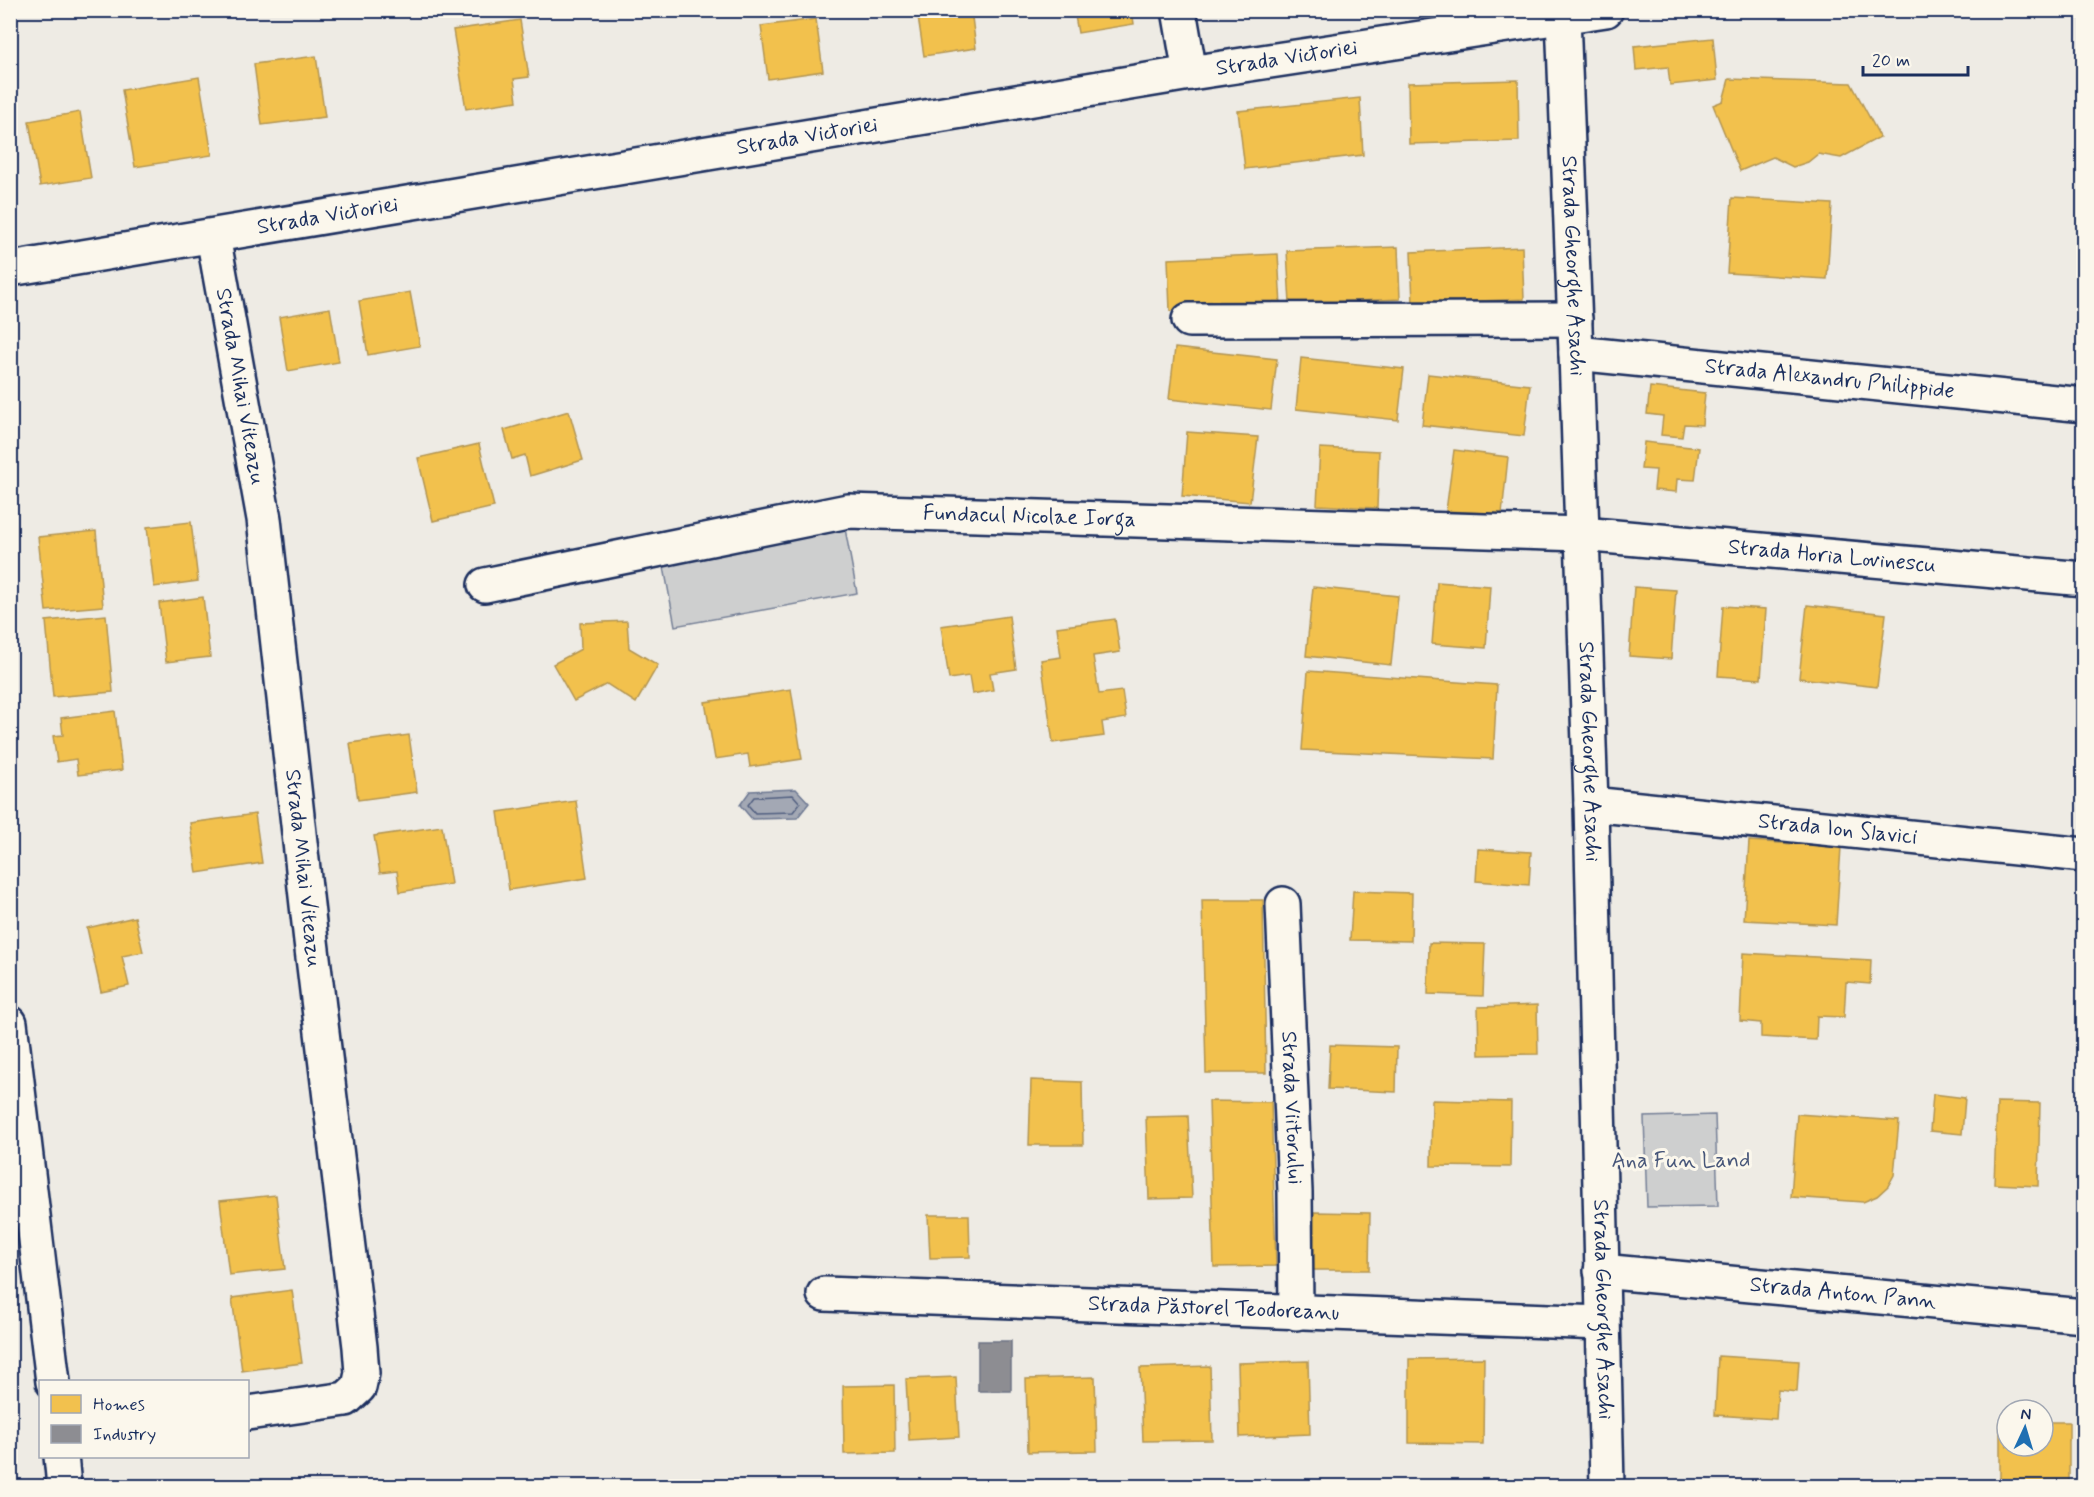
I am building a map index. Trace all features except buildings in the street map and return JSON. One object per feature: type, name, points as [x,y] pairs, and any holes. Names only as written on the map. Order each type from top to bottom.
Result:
[{"type":"street","points":[[1179,10],[1190,73]]},
{"type":"street","name":"Strada Victoriei","points":[[10,269],[1190,73],[1605,10]]},
{"type":"street","name":"Strada Gheorghe Asachi","points":[[1563,17],[1591,804],[1607,1486]]},
{"type":"street","name":"Strada Mihai Viteazu","points":[[213,236],[264,519],[310,941],[362,1373],[359,1387],[346,1399],[249,1413]]},
{"type":"street","points":[[1189,320],[1575,319]]},
{"type":"street","name":"Strada Alexandru Philippide","points":[[1576,353],[2084,405]]},
{"type":"street","name":"Fundacul Nicolae Iorga","points":[[485,585],[848,511],[1582,534]]},
{"type":"street","name":"Strada Horia Lovinescu","points":[[1582,534],[2084,579]]},
{"type":"street","name":"Strada Ion Slavici","points":[[1591,804],[2084,855]]},
{"type":"street","name":"Strada Viitorului","points":[[1283,904],[1295,1192],[1296,1313]]},
{"type":"street","points":[[10,1023],[53,1380]]},
{"type":"street","name":"Strada Anton Pann","points":[[1601,1271],[2084,1316]]},
{"type":"street","name":"Strada Păstorel Teodoreanu","points":[[824,1294],[1602,1323]]},
{"type":"street","points":[[61,1458],[64,1486]]},
{"type":"green space","points":[[841,507],[857,593],[675,626],[659,540]]},
{"type":"green space","name":"Ana Fun Land","points":[[1715,1115],[1718,1206],[1647,1207],[1644,1117]]},
{"type":"water","points":[[796,789],[809,803],[797,818],[752,819],[740,805],[750,791]]}]
